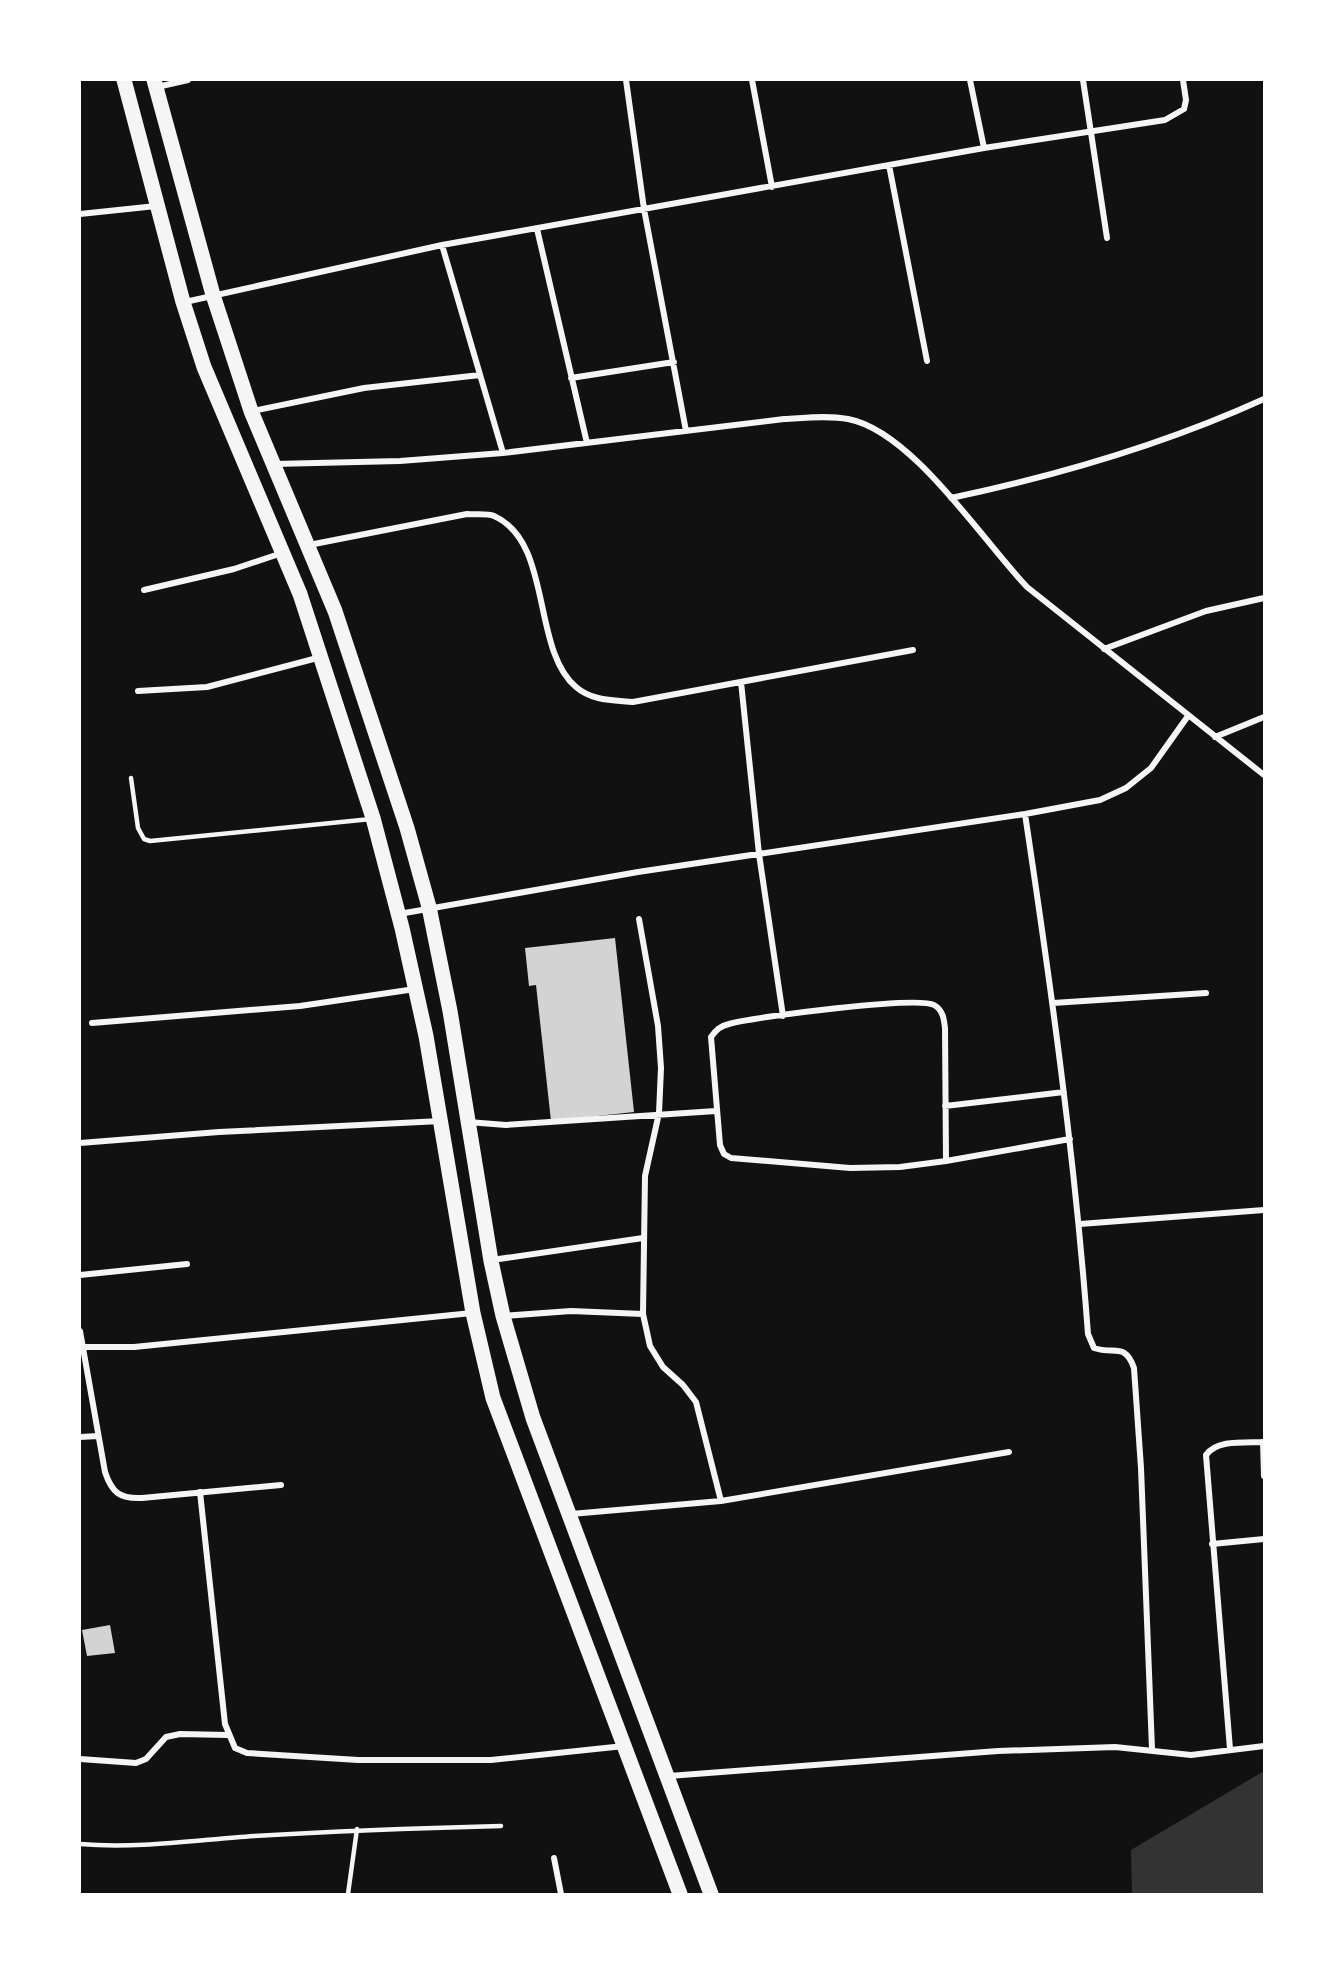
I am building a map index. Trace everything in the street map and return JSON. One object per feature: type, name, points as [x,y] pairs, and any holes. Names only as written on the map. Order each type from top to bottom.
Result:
[{"type":"main road","points":[[124,80],[183,302],[215,399],[283,552],[322,657],[373,818],[416,988],[473,1313],[493,1398],[680,1894]]},
{"type":"main road","points":[[155,84],[213,295],[251,411],[309,545],[360,682],[407,828],[429,907],[450,1011],[491,1261],[503,1316],[534,1418],[711,1894]]},
{"type":"street","points":[[155,84],[188,80]]},
{"type":"street","points":[[626,80],[644,209],[686,431]]},
{"type":"street","points":[[752,80],[772,187]]},
{"type":"street","points":[[970,80],[984,148]]},
{"type":"street","points":[[1083,80],[1107,238]]},
{"type":"street","points":[[183,302],[442,245],[984,148],[1175,117],[1184,109],[1186,100],[1183,80]]},
{"type":"street","points":[[889,165],[927,361]]},
{"type":"street","points":[[80,214],[159,206]]},
{"type":"street","points":[[537,229],[587,443]]},
{"type":"street","points":[[442,245],[503,453]]},
{"type":"street","points":[[572,378],[674,362]]},
{"type":"street","points":[[251,411],[364,388],[480,375]]},
{"type":"street","points":[[951,498],[1019,484],[1136,451],[1216,421],[1264,399]]},
{"type":"street","points":[[274,464],[400,461],[503,453],[784,419],[820,417],[849,419],[875,429],[900,447],[951,498],[1000,558],[1027,586],[1264,776]]},
{"type":"street","points":[[309,545],[467,514],[493,516],[512,528],[526,550],[559,664],[575,687],[597,699],[633,702],[913,650]]},
{"type":"street","points":[[144,590],[234,569],[283,552]]},
{"type":"street","points":[[1104,649],[1206,611],[1264,598]]},
{"type":"street","points":[[138,691],[207,687],[322,657]]},
{"type":"street","points":[[741,682],[759,854],[783,1016]]},
{"type":"street","points":[[399,914],[429,907],[1026,814],[1100,800],[1126,788],[1151,768],[1188,716]]},
{"type":"street","points":[[1215,737],[1264,717]]},
{"type":"street","points":[[1026,814],[1070,1139],[1080,1224],[1089,1342],[1094,1348],[1100,1350],[1124,1352],[1130,1357],[1134,1368],[1141,1468],[1152,1749]]},
{"type":"street","points":[[639,919],[658,1026],[661,1068],[659,1113],[645,1176],[643,1314],[650,1346],[663,1367],[683,1385],[696,1402],[721,1502]]},
{"type":"street","points":[[92,1023],[259,1010],[416,988]]},
{"type":"street","points":[[1053,1003],[1206,993]]},
{"type":"street","points":[[946,1161],[945,1028],[943,1014],[935,1005],[924,1001],[902,1002],[783,1016],[729,1024],[716,1029],[711,1037],[720,1145],[724,1154],[731,1158],[850,1168],[900,1167],[946,1161],[1070,1139]]},
{"type":"street","points":[[945,1106],[1064,1092]]},
{"type":"street","points":[[468,1122],[506,1125],[716,1111]]},
{"type":"street","points":[[80,1143],[243,1130],[441,1121]]},
{"type":"street","points":[[1080,1224],[1264,1210]]},
{"type":"street","points":[[491,1261],[643,1238]]},
{"type":"street","points":[[80,1275],[187,1264]]},
{"type":"street","points":[[503,1316],[571,1311],[643,1314]]},
{"type":"street","points":[[81,1347],[134,1347],[473,1313]]},
{"type":"street","points":[[80,1331],[81,1347],[107,1479],[117,1495],[127,1498],[281,1485]]},
{"type":"street","points":[[80,1437],[98,1436]]},
{"type":"street","points":[[1230,1749],[1206,1455],[1210,1449],[1222,1444],[1264,1442],[1264,1476]]},
{"type":"street","points":[[571,1514],[721,1502],[1009,1452]]},
{"type":"street","points":[[200,1492],[228,1736],[235,1748],[247,1753],[358,1760],[491,1760],[624,1746]]},
{"type":"street","points":[[1212,1544],[1264,1539]]},
{"type":"street","points":[[80,1759],[136,1763],[146,1760],[166,1737],[180,1734],[228,1736]]},
{"type":"street","points":[[669,1776],[998,1751],[1104,1747],[1152,1749],[1170,1754],[1191,1755],[1264,1746]]},
{"type":"street","points":[[555,1858],[561,1894]]},
{"type":"lane","points":[[131,778],[138,828],[144,839],[150,841],[373,818]]},
{"type":"lane","points":[[80,1844],[103,1846],[167,1843],[357,1829],[501,1826]]},
{"type":"lane","points":[[348,1894],[357,1829]]},
{"type":"shaded area","points":[[1264,1771],[1264,1894],[1132,1894],[1131,1850]]},
{"type":"building","points":[[615,938],[634,1112],[551,1121],[536,985],[529,986],[525,948]]},
{"type":"building","points":[[110,1625],[115,1653],[87,1656],[82,1630]]}]
